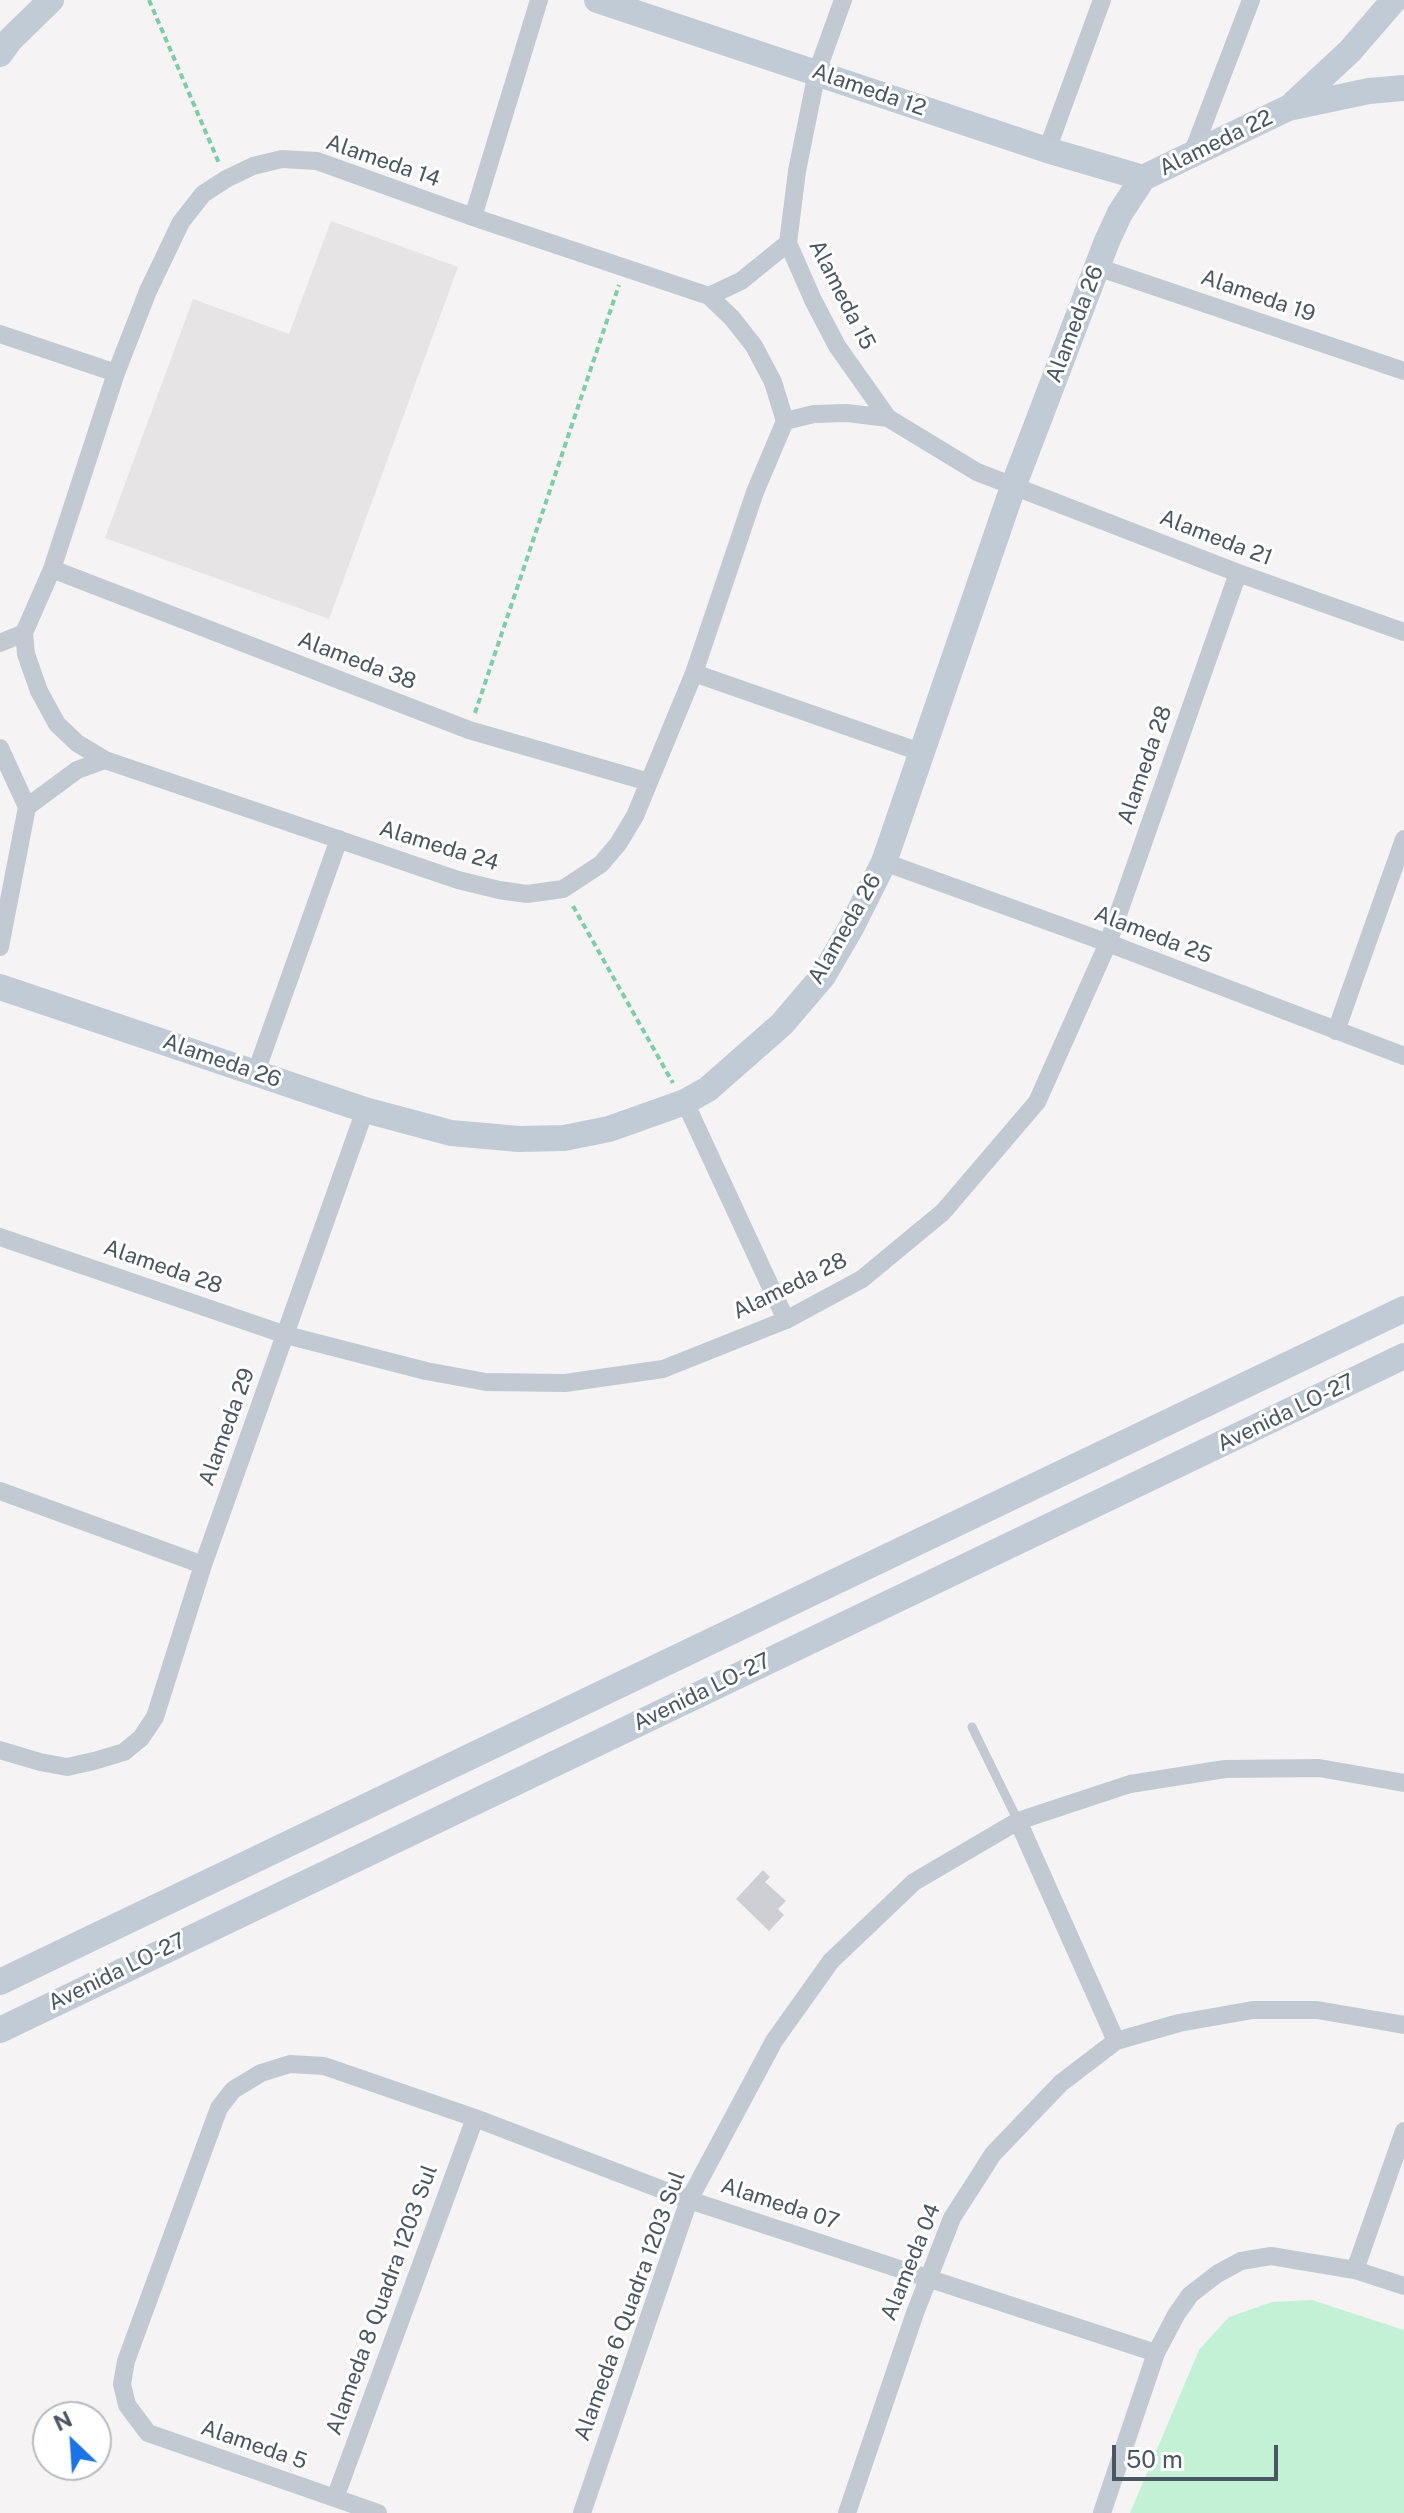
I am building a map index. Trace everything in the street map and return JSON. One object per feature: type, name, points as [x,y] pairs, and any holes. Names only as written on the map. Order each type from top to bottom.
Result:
[{"type":"street","points":[[0,54],[51,0]]},
{"type":"street","points":[[473,217],[539,0]]},
{"type":"street","name":"Alameda 12","points":[[597,0],[1047,150],[1143,178]]},
{"type":"street","name":"Alameda 15","points":[[843,0],[817,72],[797,171],[788,243],[837,346],[888,418],[977,472],[1013,487]]},
{"type":"street","points":[[1047,150],[1102,0]]},
{"type":"street","points":[[1192,154],[1251,0]]},
{"type":"street","name":"Alameda 22","points":[[1288,108],[1350,51],[1394,0]]},
{"type":"street","name":"Alameda 22","points":[[1143,178],[1288,108],[1369,91],[1404,88]]},
{"type":"street","name":"Alameda 14","points":[[24,633],[52,569],[116,373],[148,291],[181,222],[203,194],[253,166],[282,159],[317,161],[709,296],[754,346],[773,382],[785,421]]},
{"type":"street","name":"Alameda 26","points":[[0,987],[365,1110],[451,1133],[519,1139],[564,1138],[609,1129],[685,1102],[708,1089],[782,1024],[823,976],[884,862],[1013,487],[1097,267],[1120,213],[1143,178]]},
{"type":"street","points":[[709,296],[741,281],[788,243]]},
{"type":"street","name":"Alameda 19","points":[[1097,267],[1404,371]]},
{"type":"street","points":[[0,334],[116,373]]},
{"type":"street","points":[[785,421],[825,413],[888,418]]},
{"type":"street","name":"Alameda 24","points":[[24,633],[26,654],[39,691],[57,724],[77,743],[105,760],[458,880],[527,894],[563,889],[601,864],[635,816],[694,673],[755,492],[785,421]]},
{"type":"street","name":"Alameda 21","points":[[1013,487],[1238,573],[1404,632]]},
{"type":"street","name":"Alameda 38","points":[[52,569],[469,730],[649,782]]},
{"type":"street","name":"Alameda 28","points":[[0,1237],[286,1335],[426,1371],[486,1382],[565,1383],[663,1369],[786,1320],[862,1279],[943,1212],[1037,1102],[1108,943],[1238,573]]},
{"type":"street","points":[[0,643],[24,633]]},
{"type":"street","points":[[694,673],[923,753]]},
{"type":"street","points":[[0,748],[27,807],[24,837],[0,947]]},
{"type":"street","points":[[27,807],[77,770],[105,760]]},
{"type":"street","points":[[256,1072],[339,839]]},
{"type":"street","points":[[1336,1031],[1404,839]]},
{"type":"street","name":"Alameda 25","points":[[884,862],[1108,943],[1404,1056]]},
{"type":"street","points":[[685,1102],[786,1320]]},
{"type":"street","name":"Alameda 29","points":[[0,1750],[67,1767],[124,1752],[141,1738],[155,1717],[203,1565],[365,1110]]},
{"type":"street","name":"Avenida LO-27","points":[[0,1982],[1404,1309]]},
{"type":"street","name":"Avenida LO-27","points":[[0,2030],[1404,1356]]},
{"type":"street","points":[[0,1491],[203,1565]]},
{"type":"street","name":"Alameda 6 Quadra 1203 Sul","points":[[582,2513],[689,2200],[774,2041],[831,1961],[914,1882],[1018,1821],[1130,1784],[1225,1769],[1319,1768],[1404,1783]]},
{"type":"street","points":[[1018,1821],[1116,2041]]},
{"type":"street","name":"Alameda 04","points":[[847,2513],[952,2218],[993,2154],[1061,2083],[1116,2041],[1179,2023],[1253,2010],[1317,2010],[1404,2025]]},
{"type":"street","name":"Alameda 07","points":[[127,2405],[122,2384],[126,2361],[219,2108],[233,2090],[261,2073],[290,2064],[324,2066],[475,2118],[689,2200],[1156,2353]]},
{"type":"street","name":"Alameda 8 Quadra 1203 Sul","points":[[335,2498],[475,2118]]},
{"type":"street","points":[[1355,2270],[1404,2131]]},
{"type":"street","points":[[1102,2513],[1156,2353],[1190,2295],[1217,2274],[1241,2261],[1271,2256],[1355,2270],[1404,2286]]},
{"type":"street","name":"Alameda 5","points":[[127,2405],[148,2433],[378,2513]]},
{"type":"lane","points":[[972,1727],[1018,1821]]},
{"type":"path","points":[[149,0],[226,179]]},
{"type":"path","points":[[469,730],[624,269]]},
{"type":"path","points":[[563,889],[685,1102]]},
{"type":"shaded area","points":[[331,221],[458,267],[329,619],[105,538],[193,299],[289,334]]},
{"type":"green space","points":[[1312,2300],[1404,2330],[1404,2513],[1130,2513],[1199,2350],[1229,2317],[1272,2302]]},
{"type":"building","points":[[763,1870],[770,1877],[765,1882],[786,1901],[778,1909],[784,1915],[769,1931],[736,1899]]}]
